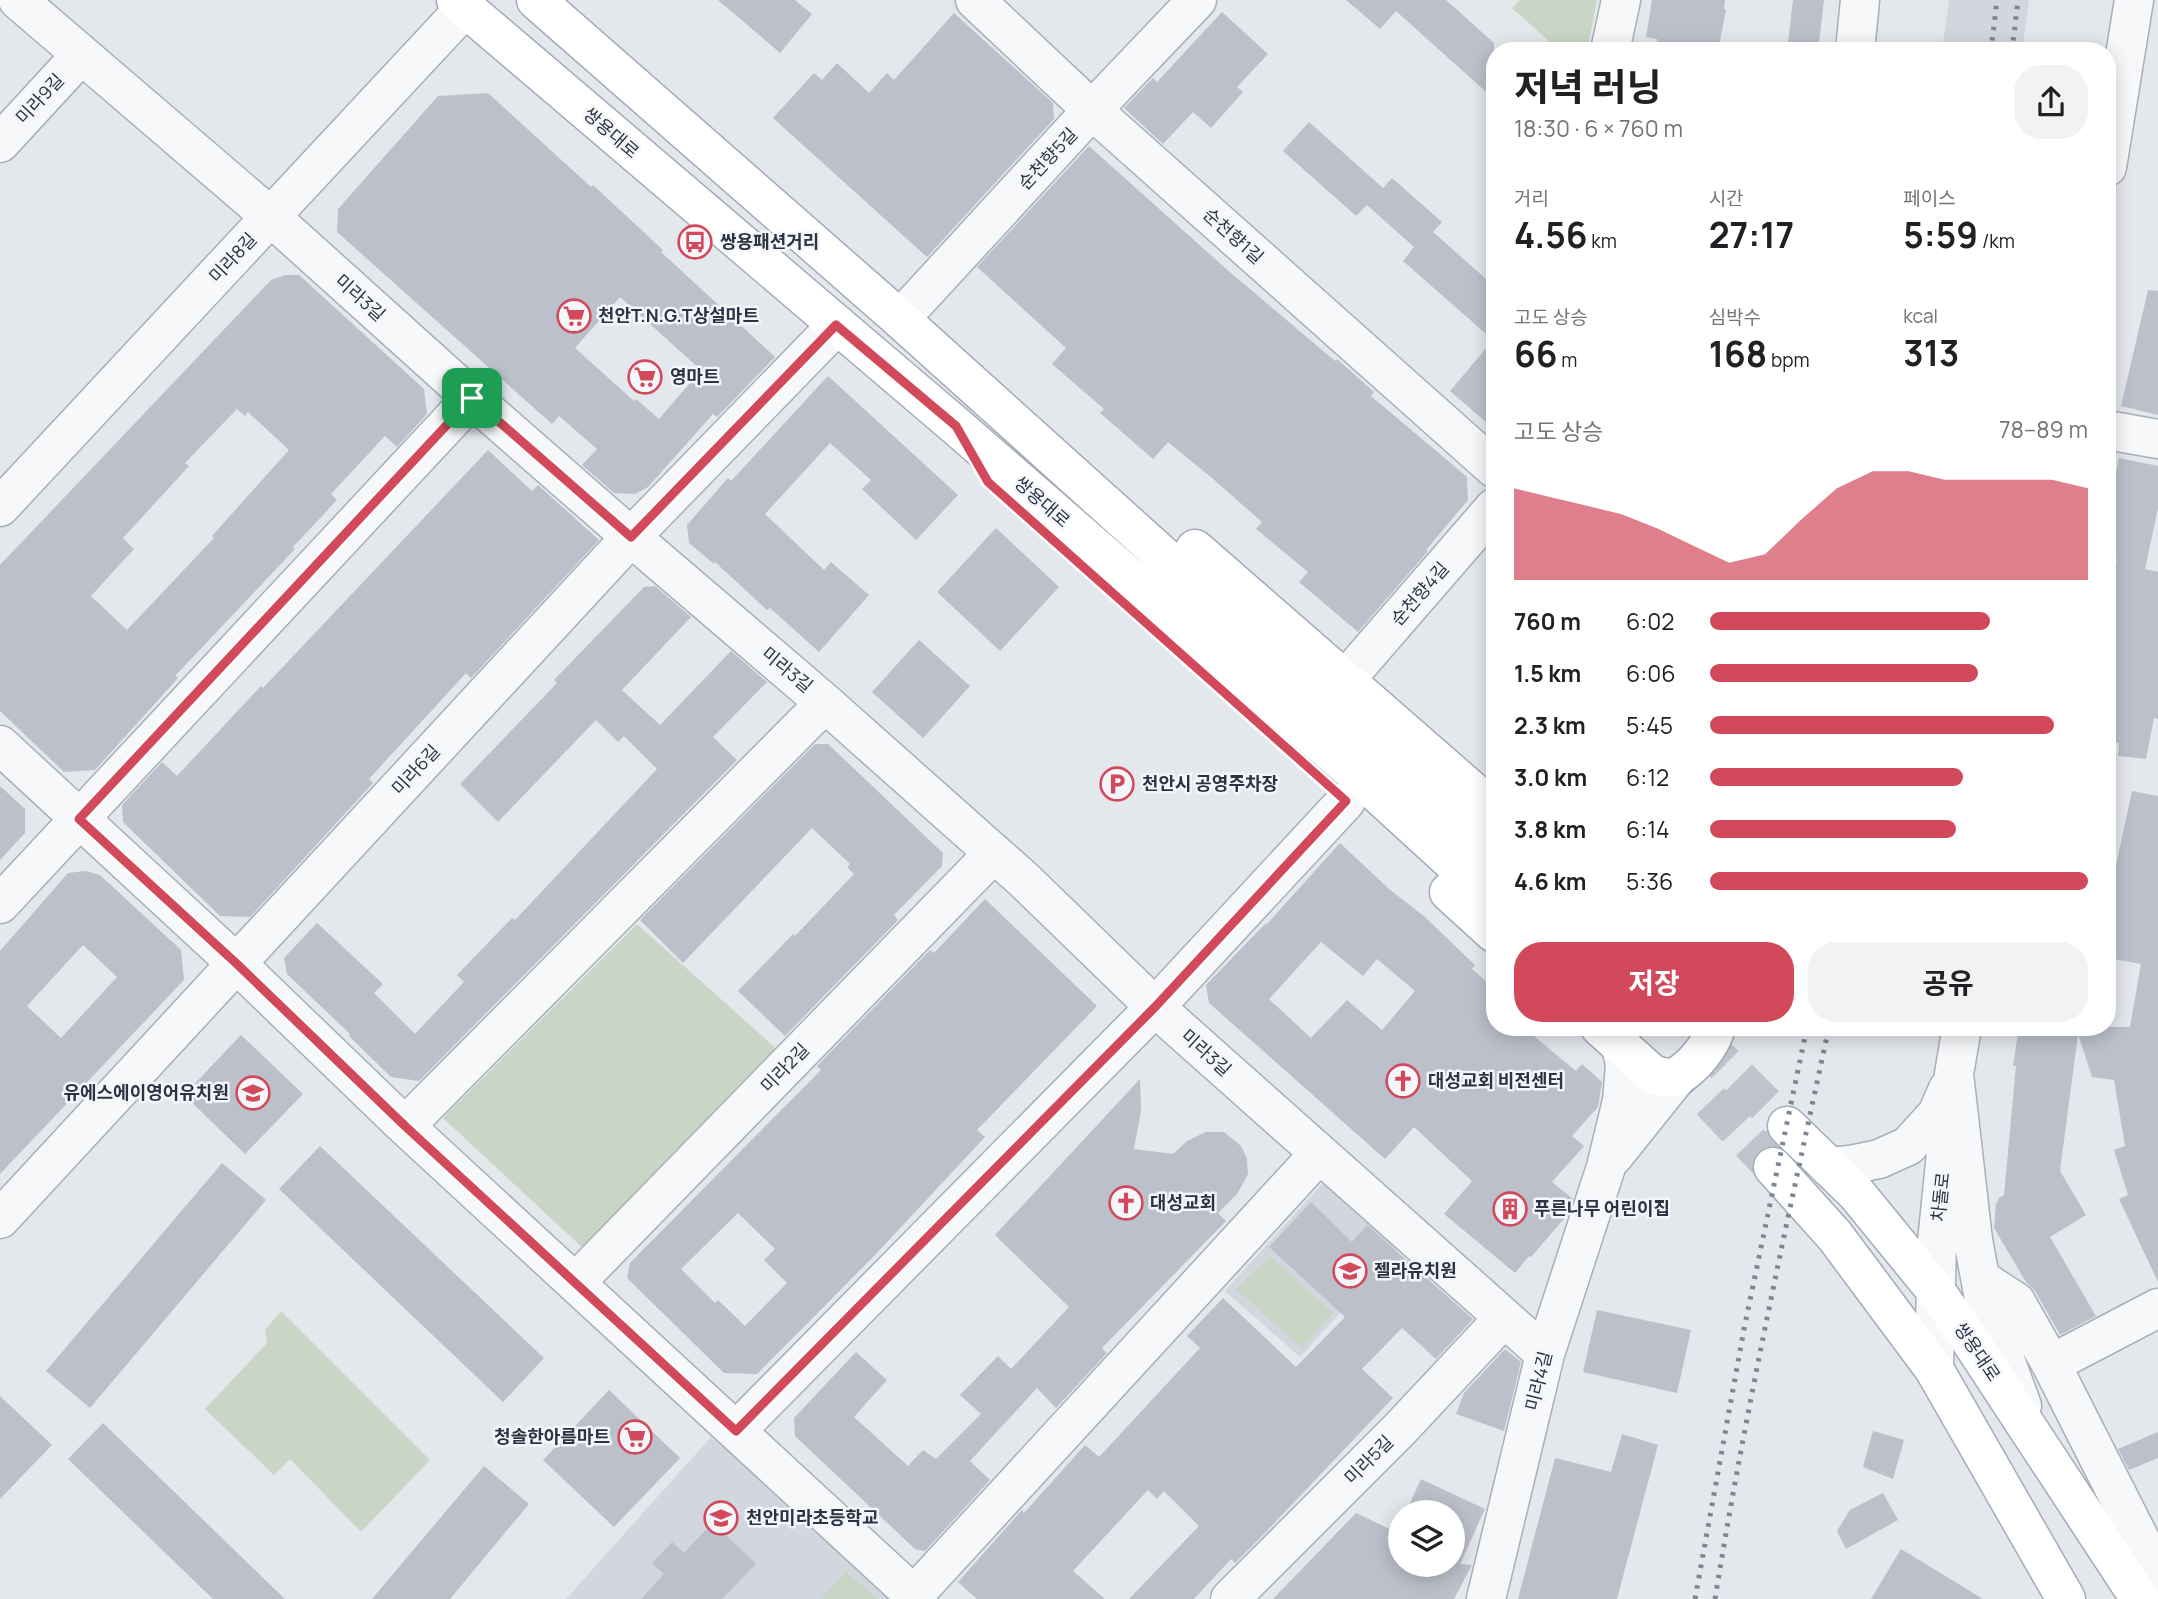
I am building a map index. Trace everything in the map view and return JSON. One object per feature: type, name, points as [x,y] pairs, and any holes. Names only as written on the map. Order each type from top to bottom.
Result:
[{"type":"main road","points":[[536,0],[900,319],[1486,847]]},
{"type":"main road","name":"쌍용대로","points":[[463,3],[956,426],[1365,782],[1486,893]]},
{"type":"main road","points":[[956,426],[988,482],[1486,926]]},
{"type":"main road","points":[[1033,438],[1100,467],[1486,803]]},
{"type":"main road","points":[[1621,1036],[1652,1074],[1662,1077],[1690,1046]]},
{"type":"main road","name":"쌍용대로","points":[[1787,1126],[1856,1194],[1936,1291],[2140,1599]]},
{"type":"main road","points":[[1773,1167],[1835,1236],[1934,1368],[2066,1599]]},
{"type":"main road","points":[[2043,1561],[2048,1599]]},
{"type":"street","name":"미라3길","points":[[18,0],[271,218],[631,537],[825,703],[994,853],[1155,1007],[1545,1354]]},
{"type":"street","name":"순천향1길","points":[[975,0],[1092,110],[1486,461]]},
{"type":"street","name":"순천향5길","points":[[900,319],[1197,0]]},
{"type":"street","points":[[1612,42],[1621,0]]},
{"type":"street","points":[[1856,42],[1860,0]]},
{"type":"street","points":[[2116,111],[2134,0]]},
{"type":"street","name":"미라8길","points":[[0,507],[271,218],[463,3]]},
{"type":"street","name":"미라9길","points":[[0,143],[81,55]]},
{"type":"street","name":"미라6길","points":[[0,1219],[631,537],[836,325]]},
{"type":"street","points":[[0,904],[472,398]]},
{"type":"street","points":[[2116,432],[2158,439]]},
{"type":"street","name":"순천향4길","points":[[1345,680],[1486,517]]},
{"type":"street","points":[[405,1126],[825,703]]},
{"type":"street","points":[[0,745],[237,964],[405,1126],[916,1597],[1319,1154]]},
{"type":"street","points":[[736,1431],[1155,1007],[1346,801]]},
{"type":"street","name":"미라2길","points":[[575,1283],[994,853]]},
{"type":"street","name":"미라4길","points":[[1486,1599],[1545,1354],[1606,1167],[1625,1084],[1625,1065],[1620,1036]]},
{"type":"street","name":"차돌로","points":[[1934,1368],[1937,1242],[1954,1074],[1960,1036]]},
{"type":"street","points":[[1606,1167],[1690,1046]]},
{"type":"street","points":[[1829,1167],[1879,1159],[1908,1146],[1937,1114],[1954,1074]]},
{"type":"street","points":[[1954,1074],[1973,1240],[1985,1304],[2032,1434]]},
{"type":"street","points":[[1981,1279],[2016,1302],[2051,1364],[2158,1575]]},
{"type":"street","points":[[2051,1364],[2158,1308]]},
{"type":"street","name":"미라5길","points":[[1230,1599],[1399,1430],[1504,1318]]},
{"type":"shaded area","points":[[1949,0],[2029,0],[2023,42],[1943,42]]},
{"type":"shaded area","points":[[1331,1174],[1403,1243],[1300,1357],[1225,1291]]},
{"type":"shaded area","name":"천안미라초등학교","points":[[711,1437],[896,1599],[566,1599]]},
{"type":"green space","points":[[1520,0],[1597,0],[1589,42],[1550,42],[1512,8]]},
{"type":"green space","points":[[637,924],[781,1053],[585,1250],[443,1118]]},
{"type":"green space","points":[[1270,1256],[1333,1313],[1302,1348],[1236,1289]]},
{"type":"green space","points":[[281,1311],[430,1460],[361,1532],[290,1459],[274,1475],[205,1409],[267,1343],[265,1330]]},
{"type":"green space","points":[[846,1572],[878,1599],[821,1599]]},
{"type":"building","points":[[718,0],[795,0],[812,14],[780,53]]},
{"type":"building","points":[[1346,0],[1446,0],[1493,42],[1486,42],[1486,92],[1396,11],[1380,29]]},
{"type":"building","points":[[1652,0],[1725,0],[1726,10],[1720,42],[1656,42],[1657,39],[1646,37]]},
{"type":"building","points":[[1793,0],[1824,0],[1819,42],[1788,42]]},
{"type":"building","points":[[1222,12],[1268,54],[1237,87],[1243,92],[1211,128],[1193,112],[1163,144],[1124,108],[1153,78],[1157,82]]},
{"type":"building","points":[[954,13],[1053,103],[1054,119],[927,257],[773,118],[814,73],[822,80],[837,63],[869,93],[887,73],[894,80]]},
{"type":"building","points":[[488,93],[591,187],[593,185],[775,357],[717,417],[713,414],[648,487],[635,494],[614,493],[582,465],[597,449],[559,416],[552,424],[337,232],[338,209],[438,96]],"holes":[[[620,297],[701,370],[659,419],[636,399],[634,401],[575,348]]]},
{"type":"building","points":[[1309,122],[1383,188],[1392,178],[1442,222],[1433,232],[1486,279],[1486,334],[1403,261],[1414,247],[1367,205],[1356,216],[1283,151]]},
{"type":"building","points":[[1089,146],[1224,267],[1335,361],[1337,359],[1374,392],[1371,396],[1467,477],[1468,500],[1358,632],[1299,582],[1308,572],[1256,529],[1262,522],[1212,478],[1168,442],[1153,459],[1100,413],[1104,409],[1052,364],[1066,348],[977,267]]},
{"type":"building","points":[[285,275],[299,275],[424,389],[427,414],[397,447],[385,436],[331,494],[337,500],[293,547],[295,549],[175,676],[178,678],[95,770],[64,772],[0,711],[0,565],[271,280]],"holes":[[[237,409],[245,416],[248,412],[289,450],[212,536],[214,538],[127,630],[91,596],[134,549],[123,538],[189,466],[185,463]]]},
{"type":"building","points":[[2148,290],[2158,291],[2158,415],[2121,406]]},
{"type":"building","points":[[1486,348],[1486,422],[1450,391]]},
{"type":"building","points":[[828,376],[958,495],[916,540],[862,489],[871,480],[830,443],[765,514],[824,570],[831,562],[869,595],[819,652],[770,608],[767,610],[715,562],[714,564],[689,543],[687,525],[728,478],[731,481]]},
{"type":"building","points":[[488,450],[532,491],[538,485],[599,540],[471,678],[466,673],[369,779],[373,783],[250,917],[220,916],[123,822],[122,805],[162,762],[177,776]]},
{"type":"building","points":[[2119,458],[2158,466],[2158,508],[2145,569],[2158,572],[2158,719],[2154,718],[2146,759],[2118,756],[2119,743],[2116,742],[2116,472]]},
{"type":"building","points":[[996,528],[1059,587],[1000,651],[937,592]]},
{"type":"building","points":[[655,586],[691,617],[622,690],[660,725],[731,651],[767,682],[713,737],[737,760],[419,1081],[391,1077],[287,974],[284,958],[317,923],[383,984],[374,993],[415,1034],[464,982],[457,975],[512,918],[515,920],[657,769],[624,736],[618,742],[596,720],[498,822],[460,784],[557,683],[554,680],[644,587]]},
{"type":"building","points":[[919,640],[970,686],[923,738],[872,692]]},
{"type":"building","points":[[815,744],[828,744],[943,853],[942,866],[894,915],[898,920],[785,1036],[738,991],[854,874],[847,867],[850,864],[812,828],[683,963],[640,920]]},
{"type":"building","points":[[0,786],[25,809],[25,833],[0,860]]},
{"type":"building","points":[[2132,791],[2158,796],[2158,1282],[2119,1199],[2128,1195],[2114,1150],[2125,1146],[2114,1080],[2092,1077],[2079,1036],[2116,1036],[2116,1027],[2130,1027],[2141,964],[2116,960],[2116,865]]},
{"type":"building","points":[[1340,843],[1475,965],[1472,969],[1486,981],[1486,1036],[1534,1036],[1576,1071],[1582,1064],[1602,1082],[1598,1107],[1572,1136],[1584,1146],[1552,1182],[1573,1199],[1568,1214],[1515,1273],[1444,1214],[1472,1181],[1414,1127],[1385,1159],[1209,1003],[1206,985]],"holes":[[[1321,942],[1363,976],[1377,959],[1415,991],[1382,1030],[1347,1000],[1311,1038],[1269,999]]]},
{"type":"building","points":[[86,871],[100,875],[181,950],[184,980],[0,1174],[0,951],[68,873]],"holes":[[[83,945],[117,977],[61,1038],[27,1006]]]},
{"type":"building","points":[[985,899],[1097,1006],[977,1130],[985,1137],[876,1254],[757,1374],[724,1373],[627,1278],[630,1263],[821,1070],[817,1066],[930,950],[934,953]],"holes":[[[738,1213],[775,1249],[764,1260],[787,1283],[745,1326],[718,1300],[715,1303],[681,1269]]]},
{"type":"building","points":[[241,1035],[303,1094],[245,1154],[184,1095]]},
{"type":"building","points":[[2018,1036],[2078,1036],[2060,1171],[2086,1215],[2050,1237],[2096,1316],[2060,1335],[1994,1228],[1996,1204],[2004,1195],[2016,1066],[2013,1066]]},
{"type":"building","points":[[1140,1079],[1141,1111],[1134,1149],[1173,1154],[1187,1141],[1206,1132],[1224,1132],[1241,1146],[1247,1159],[1248,1174],[1237,1194],[1218,1213],[1226,1221],[1102,1348],[1107,1353],[1056,1408],[1037,1388],[970,1461],[990,1480],[925,1551],[915,1549],[795,1436],[794,1418],[856,1352],[887,1380],[854,1417],[908,1466],[923,1450],[936,1459],[981,1414],[960,1395],[998,1356],[1011,1369],[1069,1307],[995,1235]]},
{"type":"building","points":[[320,1146],[544,1358],[503,1402],[279,1189]]},
{"type":"building","points":[[222,1163],[266,1200],[90,1408],[46,1371]]},
{"type":"building","points":[[1311,1202],[1352,1242],[1367,1225],[1473,1319],[1436,1359],[1402,1328],[1362,1369],[1393,1398],[1264,1534],[1235,1563],[1231,1559],[1194,1599],[1129,1599],[1199,1526],[1164,1491],[1157,1499],[1148,1490],[1073,1571],[1105,1599],[977,1599],[958,1582],[1085,1445],[1099,1457],[1200,1348],[1187,1336],[1223,1298],[1296,1367],[1345,1317],[1269,1247]]},
{"type":"building","points":[[1597,1310],[1691,1330],[1677,1393],[1583,1372]]},
{"type":"building","points":[[1505,1349],[1521,1362],[1504,1431],[1456,1414],[1464,1393]]},
{"type":"building","points":[[609,1390],[680,1458],[614,1527],[543,1460]]},
{"type":"building","points":[[0,1396],[52,1445],[0,1499]]},
{"type":"building","points":[[103,1423],[285,1599],[213,1599],[68,1459]]},
{"type":"building","points":[[1873,1431],[1904,1440],[1893,1479],[1863,1467]]},
{"type":"building","points":[[2158,1432],[2158,1458],[2129,1470],[2118,1449]]},
{"type":"building","points":[[1622,1434],[1658,1445],[1617,1599],[1518,1599],[1555,1458],[1611,1472]]},
{"type":"building","points":[[484,1466],[529,1504],[450,1599],[372,1599]]},
{"type":"building","points":[[1421,1479],[1485,1509],[1465,1553],[1465,1500],[1411,1500]]},
{"type":"building","points":[[1883,1493],[1898,1520],[1846,1549],[1837,1531],[1850,1510]]},
{"type":"building","points":[[1356,1513],[1388,1528],[1388,1577],[1465,1577],[1465,1564],[1472,1565],[1454,1599],[1273,1599]]},
{"type":"building","points":[[713,1522],[756,1564],[722,1599],[641,1599],[664,1574],[652,1563],[672,1542],[684,1553]]},
{"type":"building","points":[[1901,1549],[1983,1599],[1871,1599]]},
{"type":"tunnel","points":[[1698,1038],[1787,1126]]},
{"type":"tunnel","points":[[1671,1060],[1773,1167]]},
{"type":"railway","points":[[1992,42],[1997,0]]},
{"type":"railway","points":[[2013,42],[2018,0]]},
{"type":"railway","points":[[1695,1599],[1744,1329],[1805,1036]]},
{"type":"railway","points":[[1715,1599],[1754,1384],[1827,1036]]},
{"type":"place","name":"쌍용패션거리","points":[[695,242]]},
{"type":"place","name":"천안T.N.G.T상설마트","points":[[574,316]]},
{"type":"place","name":"영마트","points":[[645,377]]},
{"type":"place","name":"천안시 공영주차장","points":[[1117,784]]},
{"type":"place","name":"대성교회 비전센터","points":[[1403,1081]]},
{"type":"place","name":"유에스에이영어유치원","points":[[253,1093]]},
{"type":"place","name":"대성교회","points":[[1126,1203]]},
{"type":"place","name":"푸른나무 어린이집","points":[[1510,1209]]},
{"type":"place","name":"젤라유치원","points":[[1350,1271]]},
{"type":"place","name":"청솔한아름마트","points":[[635,1437]]},
{"type":"place","name":"천안미라초등학교","points":[[721,1518]]},
{"type":"route","points":[[836,325],[956,426],[988,482],[1346,801],[1155,1007],[736,1431],[405,1126],[237,964],[79,819],[472,398],[631,537],[836,325]]}]
